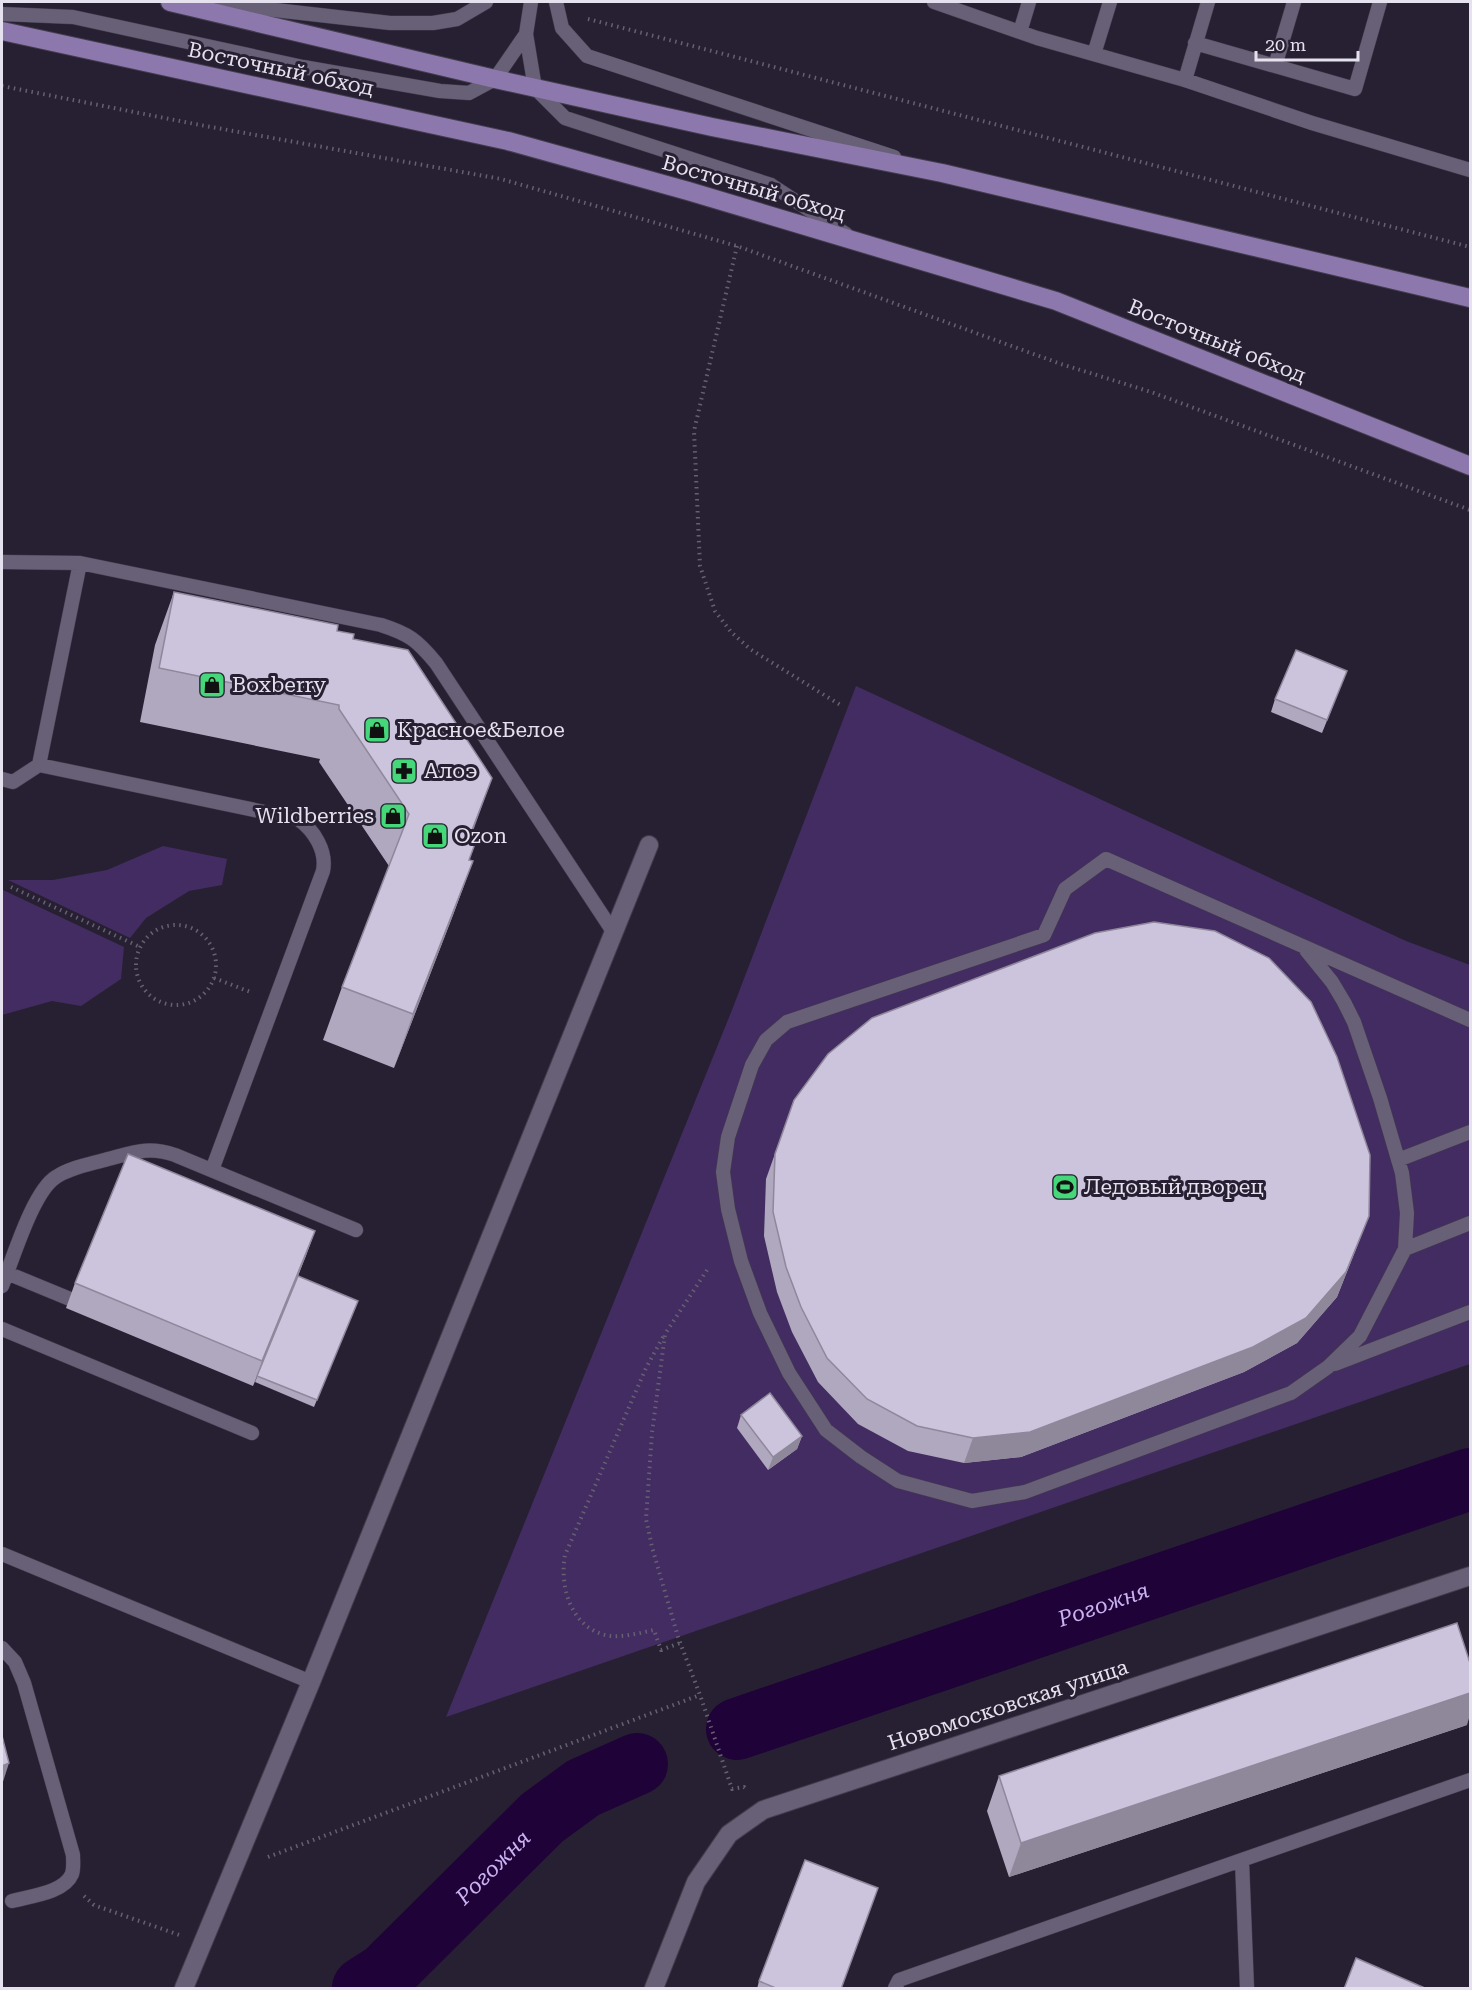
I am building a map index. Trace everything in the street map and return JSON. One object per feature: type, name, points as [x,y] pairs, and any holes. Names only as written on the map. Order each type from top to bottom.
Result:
[{"type":"main road","name":"Восточный обход","points":[[170,2],[535,88],[942,173],[1470,298]]},
{"type":"main road","name":"Восточный обход","points":[[2,31],[508,141],[1056,301],[1470,466]]},
{"type":"street","points":[[183,1989],[311,1682],[649,845]]},
{"type":"street","name":"Новомосковская улица","points":[[654,1989],[696,1882],[729,1834],[763,1810],[1470,1576]]},
{"type":"lane","points":[[204,2],[390,23],[433,23],[457,19],[486,2]]},
{"type":"lane","points":[[531,2],[526,34],[535,88],[565,118],[771,185],[860,243]]},
{"type":"lane","points":[[556,2],[562,28],[587,56],[942,173]]},
{"type":"lane","points":[[938,2],[1020,32],[1185,80],[1312,123],[1470,170]]},
{"type":"lane","points":[[1020,32],[1029,2]]},
{"type":"lane","points":[[1094,54],[1110,2]]},
{"type":"lane","points":[[1185,80],[1208,2]]},
{"type":"lane","points":[[1275,66],[1294,2]]},
{"type":"lane","points":[[1196,43],[1355,89],[1380,2]]},
{"type":"lane","points":[[2,14],[74,17],[303,67],[440,91],[468,93],[495,79],[526,34]]},
{"type":"lane","points":[[2,562],[80,563],[381,625],[404,632],[421,645],[436,663],[614,933]]},
{"type":"lane","points":[[39,765],[80,563]]},
{"type":"lane","points":[[2,779],[13,782],[39,765],[290,817],[304,823],[318,843],[325,862],[212,1170]]},
{"type":"lane","points":[[1303,946],[1332,982],[1354,1022],[1402,1173],[1407,1213],[1405,1249],[1360,1336],[1328,1367],[1291,1393],[1025,1492],[972,1501],[898,1481],[861,1457],[826,1430],[789,1373],[760,1312],[741,1261],[728,1209],[723,1172],[728,1137],[752,1065],[766,1040],[787,1022],[1044,935],[1065,889],[1106,859],[1303,946],[1470,1020]]},
{"type":"lane","points":[[1398,1160],[1470,1132]]},
{"type":"lane","points":[[2,1286],[38,1198],[46,1184],[58,1175],[73,1169],[146,1149],[160,1149],[356,1230]]},
{"type":"lane","points":[[1405,1249],[1470,1223]]},
{"type":"lane","points":[[7,1273],[70,1299]]},
{"type":"lane","points":[[1328,1367],[1470,1312]]},
{"type":"lane","points":[[2,1329],[252,1432]]},
{"type":"lane","points":[[2,1554],[311,1682]]},
{"type":"lane","points":[[2,1648],[15,1662],[24,1683],[73,1855],[73,1871],[68,1881],[57,1888],[12,1900]]},
{"type":"lane","points":[[895,1989],[899,1980],[1242,1862],[1470,1780]]},
{"type":"lane","points":[[1242,1862],[1247,1989]]},
{"type":"path","points":[[584,18],[1470,246]]},
{"type":"path","points":[[2,86],[200,125],[501,179],[736,246],[1062,364],[1151,392],[1470,510]]},
{"type":"path","points":[[736,246],[694,431],[700,566],[715,611],[731,632],[750,649],[842,706]]},
{"type":"path","points":[[11,886],[140,947]]},
{"type":"path","points":[[172,925],[188,927],[202,935],[212,947],[216,962],[214,978],[206,992],[194,1001],[179,1006],[163,1004],[150,996],[140,984],[135,969],[137,953],[145,939],[157,930],[172,925]]},
{"type":"path","points":[[214,978],[274,1002]]},
{"type":"path","points":[[680,1643],[661,1650],[654,1630],[611,1636],[589,1627],[573,1611],[563,1584],[563,1577],[565,1555],[646,1368],[665,1334],[707,1270]]},
{"type":"path","points":[[665,1334],[652,1433],[646,1519],[680,1643],[732,1789],[744,1787]]},
{"type":"path","points":[[233,1869],[700,1695]]},
{"type":"path","points":[[68,1881],[94,1905],[202,1943]]},
{"type":"shaded area","name":"Ледовый дворец","points":[[856,686],[1406,941],[1470,965],[1470,1364],[446,1717],[732,1010]]},
{"type":"shaded area","points":[[163,846],[227,859],[222,885],[189,891],[146,918],[130,938],[8,880],[53,880],[107,870]]},
{"type":"shaded area","points":[[3,890],[124,947],[121,979],[81,1006],[52,1001],[2,1015]]},
{"type":"building","points":[[174,592],[338,625],[337,631],[354,634],[353,639],[408,650],[492,778],[469,838],[476,841],[469,860],[473,861],[413,1014],[342,987],[409,814],[339,709],[339,705],[159,668]]},
{"type":"building","points":[[1296,650],[1347,671],[1327,720],[1275,699]]},
{"type":"building","name":"Ледовый дворец","points":[[1154,922],[1215,931],[1269,958],[1311,1002],[1337,1057],[1370,1155],[1369,1216],[1346,1272],[1306,1318],[1253,1347],[1030,1432],[973,1438],[917,1426],[867,1399],[827,1358],[801,1307],[786,1267],[773,1212],[775,1154],[794,1100],[828,1054],[872,1018],[1095,933]]},
{"type":"building","points":[[128,1154],[315,1231],[262,1361],[75,1283]]},
{"type":"building","points":[[298,1276],[358,1301],[317,1400],[257,1376]]},
{"type":"building","points":[[770,1393],[802,1436],[773,1457],[741,1415]]},
{"type":"building","points":[[1457,1623],[1470,1663],[1470,1693],[1021,1843],[999,1776]]},
{"type":"building","points":[[2,1736],[9,1763],[2,1766]]},
{"type":"building","points":[[805,1860],[878,1888],[841,1989],[778,1989],[759,1981]]},
{"type":"building","points":[[1356,1958],[1427,1989],[1344,1989]]},
{"type":"waterway","name":"Рогожня","points":[[737,1729],[1470,1479]]},
{"type":"waterway","name":"Рогожня","points":[[363,1988],[385,1974],[542,1818],[583,1788],[637,1764]]},
{"type":"place","name":"Boxberry","points":[[212,685]]},
{"type":"place","name":"Красное&Белое","points":[[377,730]]},
{"type":"place","name":"Алоэ","points":[[404,771]]},
{"type":"place","name":"Wildberries","points":[[393,816]]},
{"type":"place","name":"Ozon","points":[[435,836]]},
{"type":"place","name":"Ледовый дворец","points":[[1065,1187]]}]
